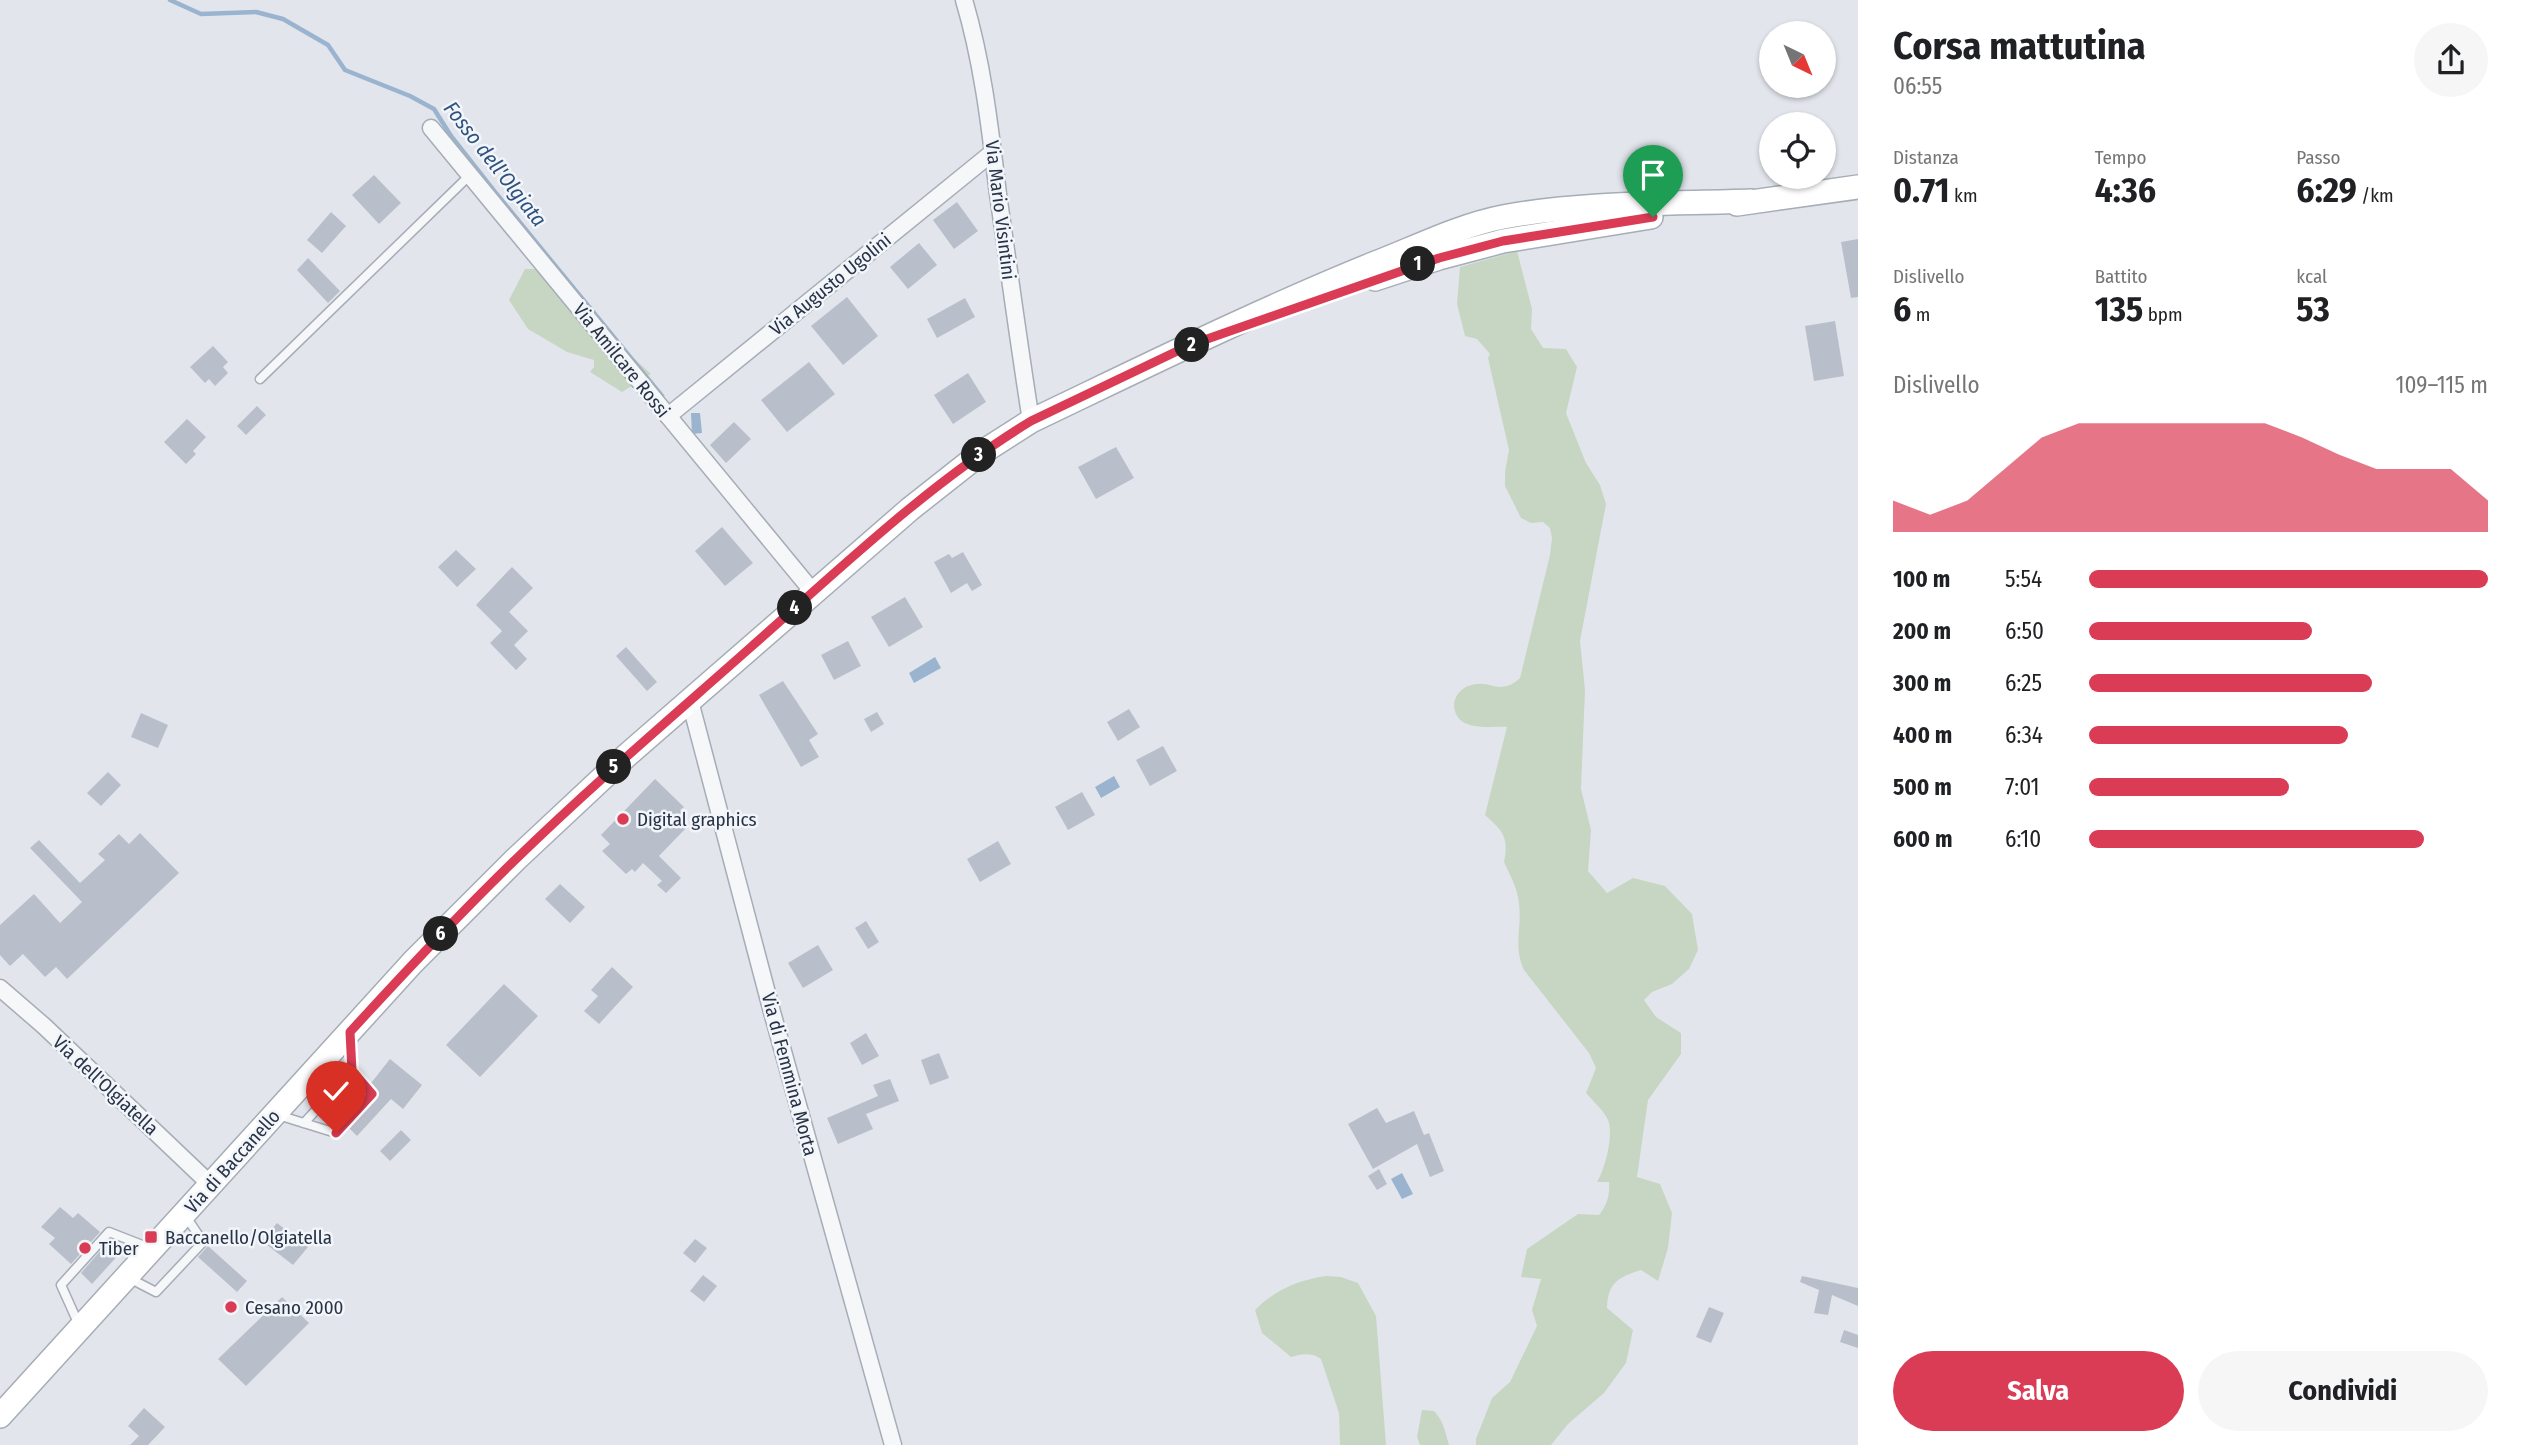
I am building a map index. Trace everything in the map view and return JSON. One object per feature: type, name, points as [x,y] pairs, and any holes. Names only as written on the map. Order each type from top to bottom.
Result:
[{"type":"street","name":"Via Mario Visintini","points":[[964,0],[981,62],[1031,421]]},
{"type":"street","name":"Via Amilcare Rossi","points":[[431,128],[813,592]]},
{"type":"street","name":"Via Augusto Ugolini","points":[[668,416],[993,152]]},
{"type":"street","name":"Via di Baccanello","points":[[1453,243],[1503,241],[1751,201],[1858,187]]},
{"type":"street","name":"Via di Baccanello","points":[[0,1416],[413,962],[516,859],[625,757],[813,592],[946,480],[1006,436],[1031,421],[1190,345],[1453,243],[1500,218],[1601,207],[1751,201]]},
{"type":"street","name":"Via di Femmina Morta","points":[[690,701],[775,1024],[893,1445]]},
{"type":"street","name":"Via dell'Olgiatella","points":[[0,988],[44,1026],[210,1184]]},
{"type":"lane","points":[[260,379],[470,175]]},
{"type":"lane","points":[[275,1114],[336,1133],[372,1094],[352,1071],[350,1032]]},
{"type":"lane","points":[[304,1123],[352,1071]]},
{"type":"lane","points":[[126,1277],[156,1292],[203,1242],[184,1213]]},
{"type":"lane","points":[[80,1328],[61,1285],[109,1233],[152,1248]]},
{"type":"green space","points":[[1517,251],[1532,309],[1531,329],[1543,348],[1566,349],[1577,367],[1566,413],[1586,463],[1600,485],[1606,504],[1580,641],[1585,690],[1581,789],[1591,830],[1588,871],[1607,893],[1633,878],[1665,886],[1692,914],[1698,950],[1689,969],[1672,984],[1652,992],[1644,1000],[1656,1017],[1681,1033],[1681,1054],[1648,1100],[1637,1177],[1660,1184],[1672,1213],[1668,1248],[1658,1281],[1641,1270],[1616,1282],[1608,1299],[1607,1308],[1633,1330],[1626,1363],[1604,1393],[1568,1424],[1551,1445],[1476,1445],[1492,1398],[1510,1382],[1537,1326],[1532,1310],[1541,1279],[1521,1277],[1527,1249],[1578,1214],[1599,1215],[1607,1200],[1609,1187],[1609,1182],[1597,1182],[1608,1152],[1610,1126],[1601,1110],[1586,1093],[1596,1068],[1589,1053],[1524,970],[1518,945],[1518,898],[1504,862],[1505,840],[1500,830],[1485,815],[1507,727],[1465,723],[1454,708],[1456,697],[1467,686],[1481,684],[1503,687],[1520,678],[1550,555],[1550,528],[1543,522],[1531,523],[1521,518],[1505,486],[1509,450],[1488,358],[1490,354],[1477,339],[1465,336],[1457,304],[1460,267]]},
{"type":"green space","points":[[525,269],[552,269],[573,286],[592,320],[651,374],[622,392],[590,372],[594,367],[594,360],[567,352],[528,329],[509,300]]},
{"type":"green space","points":[[1326,1276],[1341,1277],[1358,1283],[1376,1316],[1386,1445],[1340,1445],[1339,1413],[1321,1359],[1306,1354],[1291,1357],[1262,1333],[1255,1310],[1288,1287]]},
{"type":"green space","points":[[1422,1410],[1434,1411],[1444,1427],[1449,1445],[1420,1445],[1417,1437]]},
{"type":"water","points":[[691,413],[700,413],[702,433],[692,434]]},
{"type":"water","points":[[935,657],[941,668],[914,683],[909,673]]},
{"type":"water","points":[[1114,776],[1120,787],[1101,798],[1095,787]]},
{"type":"water","points":[[1402,1173],[1413,1194],[1402,1199],[1391,1179]]},
{"type":"building","points":[[374,175],[401,203],[379,224],[352,195]]},
{"type":"building","points":[[957,202],[978,231],[954,249],[933,220]]},
{"type":"building","points":[[331,212],[346,226],[322,253],[307,240]]},
{"type":"building","points":[[1858,239],[1858,297],[1851,298],[1841,242]]},
{"type":"building","points":[[919,243],[937,265],[908,289],[890,267]]},
{"type":"building","points":[[308,258],[340,291],[328,303],[297,270]]},
{"type":"building","points":[[847,297],[878,336],[843,365],[811,326]]},
{"type":"building","points":[[965,298],[975,317],[937,338],[927,319]]},
{"type":"building","points":[[1835,321],[1844,376],[1814,381],[1805,326]]},
{"type":"building","points":[[213,346],[228,362],[223,367],[228,373],[215,386],[209,379],[205,383],[190,367]]},
{"type":"building","points":[[809,362],[835,394],[787,432],[761,400]]},
{"type":"building","points":[[968,373],[986,402],[953,424],[934,395]]},
{"type":"building","points":[[257,406],[266,415],[246,435],[237,426]]},
{"type":"building","points":[[187,419],[206,437],[193,451],[196,454],[186,464],[164,442]]},
{"type":"building","points":[[734,422],[751,439],[726,463],[710,445]]},
{"type":"building","points":[[1116,447],[1134,478],[1096,499],[1078,467]]},
{"type":"building","points":[[722,527],[753,563],[725,586],[695,551]]},
{"type":"building","points":[[456,550],[476,569],[457,587],[438,567]]},
{"type":"building","points":[[963,552],[982,585],[972,591],[967,583],[951,593],[934,562],[949,554],[952,558]]},
{"type":"building","points":[[512,567],[533,588],[509,612],[528,631],[514,645],[527,659],[516,670],[490,643],[502,631],[476,605]]},
{"type":"building","points":[[905,597],[923,627],[889,647],[871,617]]},
{"type":"building","points":[[848,641],[861,666],[834,680],[821,655]]},
{"type":"building","points":[[626,647],[657,682],[647,691],[616,656]]},
{"type":"building","points":[[783,681],[818,734],[809,740],[819,757],[801,767],[759,695]]},
{"type":"building","points":[[1129,709],[1140,727],[1118,741],[1107,722]]},
{"type":"building","points":[[877,712],[884,724],[871,732],[864,719]]},
{"type":"building","points":[[141,713],[168,725],[158,748],[131,737]]},
{"type":"building","points":[[1163,746],[1177,771],[1150,786],[1136,760]]},
{"type":"building","points":[[108,772],[121,785],[101,806],[87,793]]},
{"type":"building","points":[[655,779],[684,807],[680,810],[687,817],[683,821],[688,826],[659,856],[681,878],[666,893],[657,885],[662,881],[643,863],[635,872],[632,869],[626,874],[602,851],[610,844],[601,835]]},
{"type":"building","points":[[1082,792],[1095,815],[1068,830],[1055,807]]},
{"type":"building","points":[[140,833],[179,873],[67,979],[56,967],[45,977],[23,954],[10,966],[0,955],[0,925],[34,894],[60,923],[82,902],[30,848],[39,840],[80,883],[105,860],[98,854],[119,834],[129,844]]},
{"type":"building","points":[[998,841],[1011,864],[980,882],[967,859]]},
{"type":"building","points":[[560,884],[585,907],[570,923],[545,899]]},
{"type":"building","points":[[866,921],[879,942],[868,949],[855,928]]},
{"type":"building","points":[[818,945],[833,970],[803,988],[788,963]]},
{"type":"building","points":[[612,967],[633,987],[599,1024],[584,1011],[598,996],[591,990]]},
{"type":"building","points":[[504,984],[538,1016],[480,1077],[446,1045]]},
{"type":"building","points":[[866,1033],[879,1056],[862,1065],[850,1043]]},
{"type":"building","points":[[939,1053],[949,1078],[930,1085],[921,1060]]},
{"type":"building","points":[[390,1059],[422,1085],[403,1109],[391,1099],[357,1136],[349,1128],[377,1098],[378,1092],[371,1083]]},
{"type":"building","points":[[890,1079],[899,1101],[866,1114],[873,1129],[838,1144],[827,1118],[878,1096],[873,1085]]},
{"type":"building","points":[[354,1085],[363,1094],[340,1119],[330,1110]]},
{"type":"building","points":[[1377,1108],[1386,1123],[1414,1111],[1424,1135],[1429,1133],[1444,1171],[1430,1177],[1417,1144],[1373,1169],[1348,1124]]},
{"type":"building","points":[[401,1130],[411,1140],[390,1161],[380,1151]]},
{"type":"building","points":[[1379,1169],[1387,1184],[1377,1190],[1368,1176]]},
{"type":"building","points":[[60,1207],[73,1218],[78,1213],[100,1232],[71,1264],[49,1244],[55,1238],[41,1227]]},
{"type":"building","points":[[277,1223],[308,1247],[293,1265],[262,1241]]},
{"type":"building","points":[[695,1239],[707,1248],[695,1263],[683,1253]]},
{"type":"building","points":[[109,1241],[121,1252],[92,1284],[81,1273]]},
{"type":"building","points":[[208,1246],[247,1281],[237,1292],[198,1257]]},
{"type":"building","points":[[703,1275],[717,1286],[704,1302],[690,1291]]},
{"type":"building","points":[[1802,1276],[1858,1288],[1858,1306],[1832,1295],[1828,1315],[1814,1313],[1819,1290],[1800,1282]]},
{"type":"building","points":[[282,1297],[309,1323],[246,1386],[218,1359]]},
{"type":"building","points":[[1709,1307],[1724,1313],[1711,1343],[1696,1337]]},
{"type":"building","points":[[1844,1330],[1858,1335],[1858,1348],[1840,1342]]},
{"type":"building","points":[[144,1408],[165,1427],[148,1445],[130,1445],[139,1436],[128,1426]]},
{"type":"waterway","name":"Fosso dell'Olgiata","points":[[170,0],[201,14],[256,12],[283,19],[328,45],[345,70],[410,96],[434,109],[451,136],[495,192],[662,396]]},
{"type":"place","name":"Digital graphics","points":[[623,819]]},
{"type":"place","name":"Baccanello/Olgiatella","points":[[151,1237]]},
{"type":"place","name":"Tiber","points":[[85,1248]]},
{"type":"place","name":"Cesano 2000","points":[[231,1307]]},
{"type":"route","points":[[336,1133],[372,1094],[352,1071],[350,1032],[413,962],[516,859],[625,757],[910,509],[981,453],[1031,421],[1190,345],[1412,267],[1503,241],[1653,217]]}]
